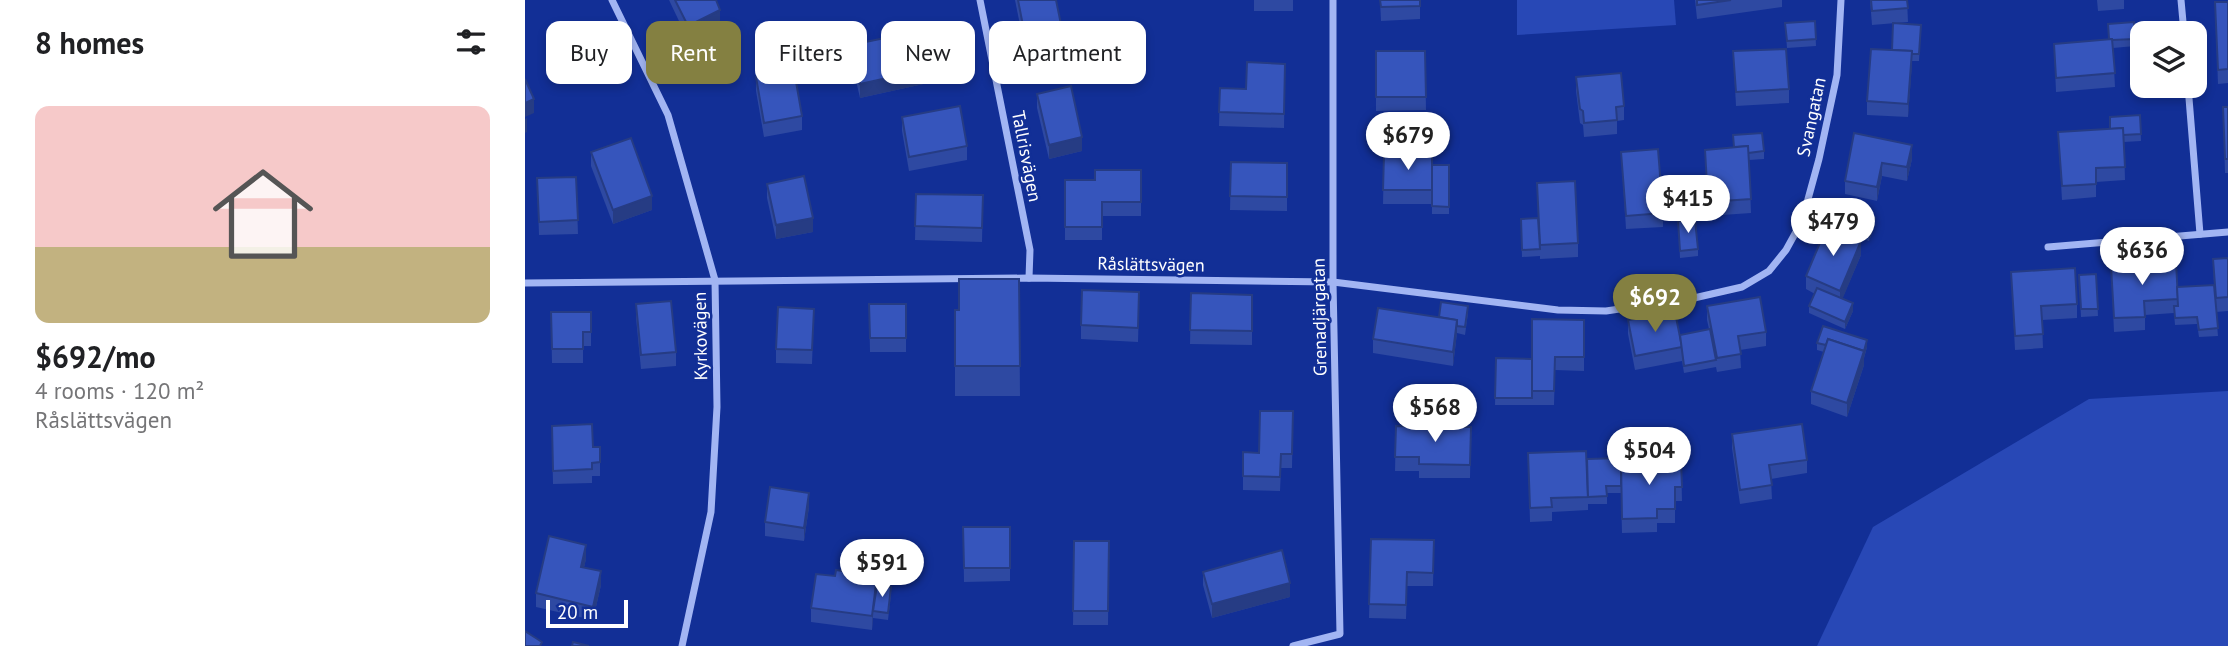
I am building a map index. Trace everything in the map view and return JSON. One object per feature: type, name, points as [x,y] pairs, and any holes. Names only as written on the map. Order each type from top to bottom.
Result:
[{"type":"street","name":"Kyrkovägen","points":[[612,0],[668,115],[715,280],[717,407],[711,512],[682,645]]},
{"type":"street","name":"Tallrisvägen","points":[[981,0],[1030,250],[1029,278]]},
{"type":"street","name":"Grenadjärgatan","points":[[1293,646],[1340,634],[1333,282],[1333,0]]},
{"type":"street","name":"Svangatan","points":[[1769,271],[1786,250],[1802,221],[1819,159],[1837,75],[1840,0]]},
{"type":"street","points":[[2181,0],[2183,21]]},
{"type":"street","points":[[2189,98],[2200,234]]},
{"type":"street","points":[[2048,247],[2228,232]]},
{"type":"street","name":"Råslättsvägen","points":[[525,283],[1029,278],[1333,282],[1510,306],[1606,311],[1730,290],[1742,287],[1769,271]]},
{"type":"street","points":[[682,645],[693,646]]},
{"type":"shaded area","points":[[1517,0],[1674,0],[1676,25],[1517,35]]},
{"type":"shaded area","points":[[2228,391],[2228,646],[1817,646],[1873,527],[2089,399]]},
{"type":"building","points":[[675,0],[716,0],[720,10],[698,21],[686,21]]},
{"type":"building","points":[[1018,0],[1056,0],[1060,21],[1022,21]]},
{"type":"building","points":[[1380,0],[1420,0],[1420,6],[1381,7]]},
{"type":"building","points":[[1697,0],[1731,0],[1697,5]]},
{"type":"building","points":[[1871,0],[1907,0],[1908,8],[1872,11]]},
{"type":"building","points":[[2215,2],[2228,2],[2228,69],[2218,70]]},
{"type":"building","points":[[1815,21],[1816,39],[1787,41],[1785,23]]},
{"type":"building","points":[[2130,22],[2130,39],[2109,39],[2108,24]]},
{"type":"building","points":[[1893,23],[1921,25],[1919,54],[1892,50]]},
{"type":"building","points":[[881,39],[881,79],[867,82],[867,42]]},
{"type":"building","points":[[2112,39],[2115,73],[2056,78],[2054,44]]},
{"type":"building","points":[[1786,49],[1789,89],[1736,92],[1733,51]]},
{"type":"building","points":[[1871,49],[1912,51],[1908,104],[1867,101]]},
{"type":"building","points":[[1376,51],[1425,51],[1426,97],[1376,97]]},
{"type":"building","points":[[1247,62],[1285,64],[1284,114],[1219,112],[1220,88],[1246,89]]},
{"type":"building","points":[[1621,73],[1624,106],[1616,107],[1617,120],[1584,123],[1576,77]]},
{"type":"building","points":[[525,79],[534,99],[525,103]]},
{"type":"building","points":[[757,84],[796,84],[802,116],[764,123]]},
{"type":"building","points":[[1071,86],[1082,137],[1049,145],[1037,94]]},
{"type":"building","points":[[960,106],[967,146],[909,157],[902,117]]},
{"type":"building","points":[[2223,107],[2228,107],[2228,159],[2225,159]]},
{"type":"building","points":[[2140,115],[2141,134],[2123,135],[2123,128],[2110,129],[2110,117]]},
{"type":"building","points":[[2123,128],[2125,167],[2096,168],[2096,184],[2062,186],[2058,132]]},
{"type":"building","points":[[1762,133],[1764,151],[1748,153],[1748,146],[1734,147],[1733,135]]},
{"type":"building","points":[[1854,133],[1912,145],[1907,167],[1882,163],[1877,187],[1845,181]]},
{"type":"building","points":[[631,138],[652,196],[613,210],[591,152]]},
{"type":"building","points":[[1748,146],[1751,199],[1708,202],[1705,150]]},
{"type":"building","points":[[1658,149],[1663,213],[1626,216],[1621,152]]},
{"type":"building","points":[[1384,154],[1432,154],[1432,190],[1383,190]]},
{"type":"building","points":[[1231,162],[1287,163],[1287,197],[1230,196]]},
{"type":"building","points":[[1432,165],[1449,165],[1449,207],[1432,206]]},
{"type":"building","points":[[1095,170],[1141,170],[1141,202],[1102,202],[1102,227],[1065,227],[1065,180],[1095,180]]},
{"type":"building","points":[[804,176],[813,218],[776,225],[767,184]]},
{"type":"building","points":[[576,177],[578,220],[539,222],[537,178]]},
{"type":"building","points":[[1575,181],[1578,243],[1540,245],[1537,183]]},
{"type":"building","points":[[916,194],[983,195],[982,228],[915,226]]},
{"type":"building","points":[[1849,209],[1875,218],[1869,234],[1843,225]]},
{"type":"building","points":[[1538,218],[1540,249],[1522,250],[1521,219]]},
{"type":"building","points":[[1695,220],[1698,249],[1680,251],[1678,221]]},
{"type":"building","points":[[1827,226],[1861,241],[1840,291],[1806,276]]},
{"type":"building","points":[[2228,258],[2228,297],[2216,298],[2213,259]]},
{"type":"building","points":[[2176,262],[2178,299],[2144,301],[2145,317],[2114,318],[2111,266]]},
{"type":"building","points":[[2075,268],[2077,304],[2041,306],[2043,334],[2015,336],[2011,272]]},
{"type":"building","points":[[2096,274],[2098,309],[2081,309],[2079,275]]},
{"type":"building","points":[[959,279],[1019,279],[1020,366],[955,366],[955,310],[959,310]]},
{"type":"building","points":[[2214,285],[2218,328],[2199,330],[2197,317],[2175,318],[2174,306],[2178,306],[2177,287]]},
{"type":"building","points":[[1817,288],[1853,303],[1845,322],[1809,306]]},
{"type":"building","points":[[1082,290],[1139,292],[1138,328],[1081,325]]},
{"type":"building","points":[[1191,293],[1252,295],[1252,331],[1190,330]]},
{"type":"building","points":[[1760,297],[1766,332],[1738,336],[1741,354],[1717,358],[1707,306]]},
{"type":"building","points":[[671,301],[676,352],[641,355],[636,304]]},
{"type":"building","points":[[1441,302],[1468,306],[1465,327],[1457,326],[1457,320],[1439,317]]},
{"type":"building","points":[[869,304],[906,304],[906,338],[870,338]]},
{"type":"building","points":[[778,307],[814,309],[812,350],[776,349]]},
{"type":"building","points":[[1378,308],[1457,320],[1453,352],[1373,339]]},
{"type":"building","points":[[551,312],[591,312],[591,332],[583,332],[583,349],[552,349]]},
{"type":"building","points":[[1675,312],[1682,347],[1635,356],[1628,320]]},
{"type":"building","points":[[1532,319],[1584,320],[1584,357],[1555,357],[1554,391],[1532,391]]},
{"type":"building","points":[[1823,326],[1867,340],[1864,351],[1828,339],[1826,345],[1817,343]]},
{"type":"building","points":[[1710,329],[1716,360],[1684,366],[1680,335]]},
{"type":"building","points":[[1828,339],[1864,351],[1847,403],[1811,391]]},
{"type":"building","points":[[1496,358],[1532,359],[1532,398],[1495,398]]},
{"type":"building","points":[[1260,411],[1293,411],[1292,454],[1281,454],[1280,477],[1243,476],[1243,452],[1259,453]]},
{"type":"building","points":[[592,424],[593,447],[600,447],[600,462],[592,463],[592,469],[553,471],[552,426]]},
{"type":"building","points":[[1802,424],[1807,460],[1769,465],[1772,485],[1740,490],[1732,434]]},
{"type":"building","points":[[1396,426],[1471,427],[1470,465],[1419,464],[1419,457],[1395,457]]},
{"type":"building","points":[[1586,451],[1588,497],[1551,498],[1552,507],[1530,508],[1528,453]]},
{"type":"building","points":[[1621,458],[1621,486],[1606,486],[1607,496],[1588,497],[1587,459]]},
{"type":"building","points":[[1681,460],[1682,487],[1675,487],[1675,509],[1657,509],[1657,518],[1622,519],[1621,461]]},
{"type":"building","points":[[770,487],[809,493],[804,528],[765,522]]},
{"type":"building","points":[[963,527],[1010,527],[1010,568],[964,568]]},
{"type":"building","points":[[549,536],[586,545],[581,567],[601,571],[593,607],[536,593]]},
{"type":"building","points":[[1371,539],[1434,540],[1433,573],[1407,572],[1406,605],[1369,604]]},
{"type":"building","points":[[1074,541],[1109,541],[1108,611],[1073,611]]},
{"type":"building","points":[[1282,550],[1290,583],[1212,604],[1203,572]]},
{"type":"building","points":[[836,570],[877,576],[872,616],[811,608],[816,574],[835,576]]},
{"type":"building","points":[[877,585],[891,587],[888,613],[873,611]]},
{"type":"building","points":[[525,631],[542,642],[540,646],[525,646]]},
{"type":"building","points":[[573,642],[589,646],[572,646]]}]
